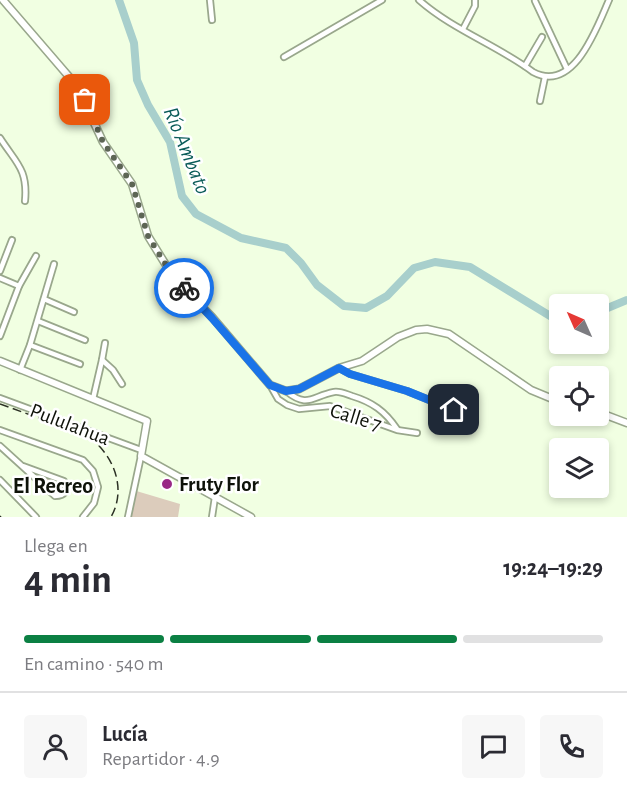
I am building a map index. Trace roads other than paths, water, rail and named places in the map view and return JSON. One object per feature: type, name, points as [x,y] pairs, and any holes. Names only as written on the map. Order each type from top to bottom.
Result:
[{"type":"street","points":[[3,0],[77,86],[103,142],[132,184],[148,236],[174,278],[270,385],[286,391],[299,400],[308,401],[336,391],[368,401],[385,414],[397,430]]},
{"type":"street","points":[[210,0],[212,20]]},
{"type":"street","points":[[284,57],[382,0]]},
{"type":"street","points":[[419,0],[436,15],[539,75],[545,76],[551,76],[567,69],[579,61],[609,0]]},
{"type":"street","points":[[463,29],[475,6],[475,0]]},
{"type":"street","points":[[535,1],[567,69]]},
{"type":"street","points":[[525,66],[542,37]]},
{"type":"street","points":[[540,101],[545,76]]},
{"type":"street","points":[[0,138],[23,170],[25,201]]},
{"type":"street","points":[[0,271],[12,240]]},
{"type":"street","points":[[0,336],[19,286],[36,256]]},
{"type":"street","points":[[20,370],[38,321],[54,264]]},
{"type":"street","points":[[0,278],[19,286]]},
{"type":"street","points":[[44,299],[74,312]]},
{"type":"street","points":[[38,321],[85,340]]},
{"type":"street","points":[[286,391],[310,384],[339,368],[362,361],[382,346],[407,333],[416,330],[437,330],[449,334],[531,390],[549,397]]},
{"type":"street","points":[[93,399],[105,343]]},
{"type":"street","points":[[30,345],[80,364]]},
{"type":"street","points":[[102,360],[113,370],[122,384]]},
{"type":"street","points":[[0,362],[147,421],[128,517]]},
{"type":"street","points":[[339,368],[350,374],[407,391],[454,410]]},
{"type":"street","name":"Calle 7","points":[[270,385],[278,399],[299,409],[330,406],[397,430],[417,433]]},
{"type":"street","name":"Pululahua","points":[[0,398],[141,453]]},
{"type":"street","points":[[609,416],[627,423]]},
{"type":"street","points":[[0,430],[83,460],[93,471],[98,487],[94,503],[83,517]]},
{"type":"street","points":[[0,446],[55,496],[61,496],[66,492],[67,487],[64,481],[23,466]]},
{"type":"street","points":[[141,453],[251,517]]},
{"type":"street","points":[[0,480],[36,517]]},
{"type":"street","points":[[212,517],[215,497]]},
{"type":"waterway","name":"Río Ambato","points":[[119,0],[134,43],[137,80],[148,105],[170,142],[182,196],[196,214],[241,238],[286,248],[301,263],[317,285],[344,306],[366,308],[387,296],[414,268],[435,262],[470,267],[549,315]]},
{"type":"waterway","name":"Río Ambato","points":[[609,307],[627,300]]},
{"type":"railway","points":[[0,404],[86,435],[95,442],[115,471],[118,494],[111,517]]},
{"type":"place","name":"Fruty Flor","points":[[167,484]]},
{"type":"district","name":"El Recreo","points":[[53,485]]}]
